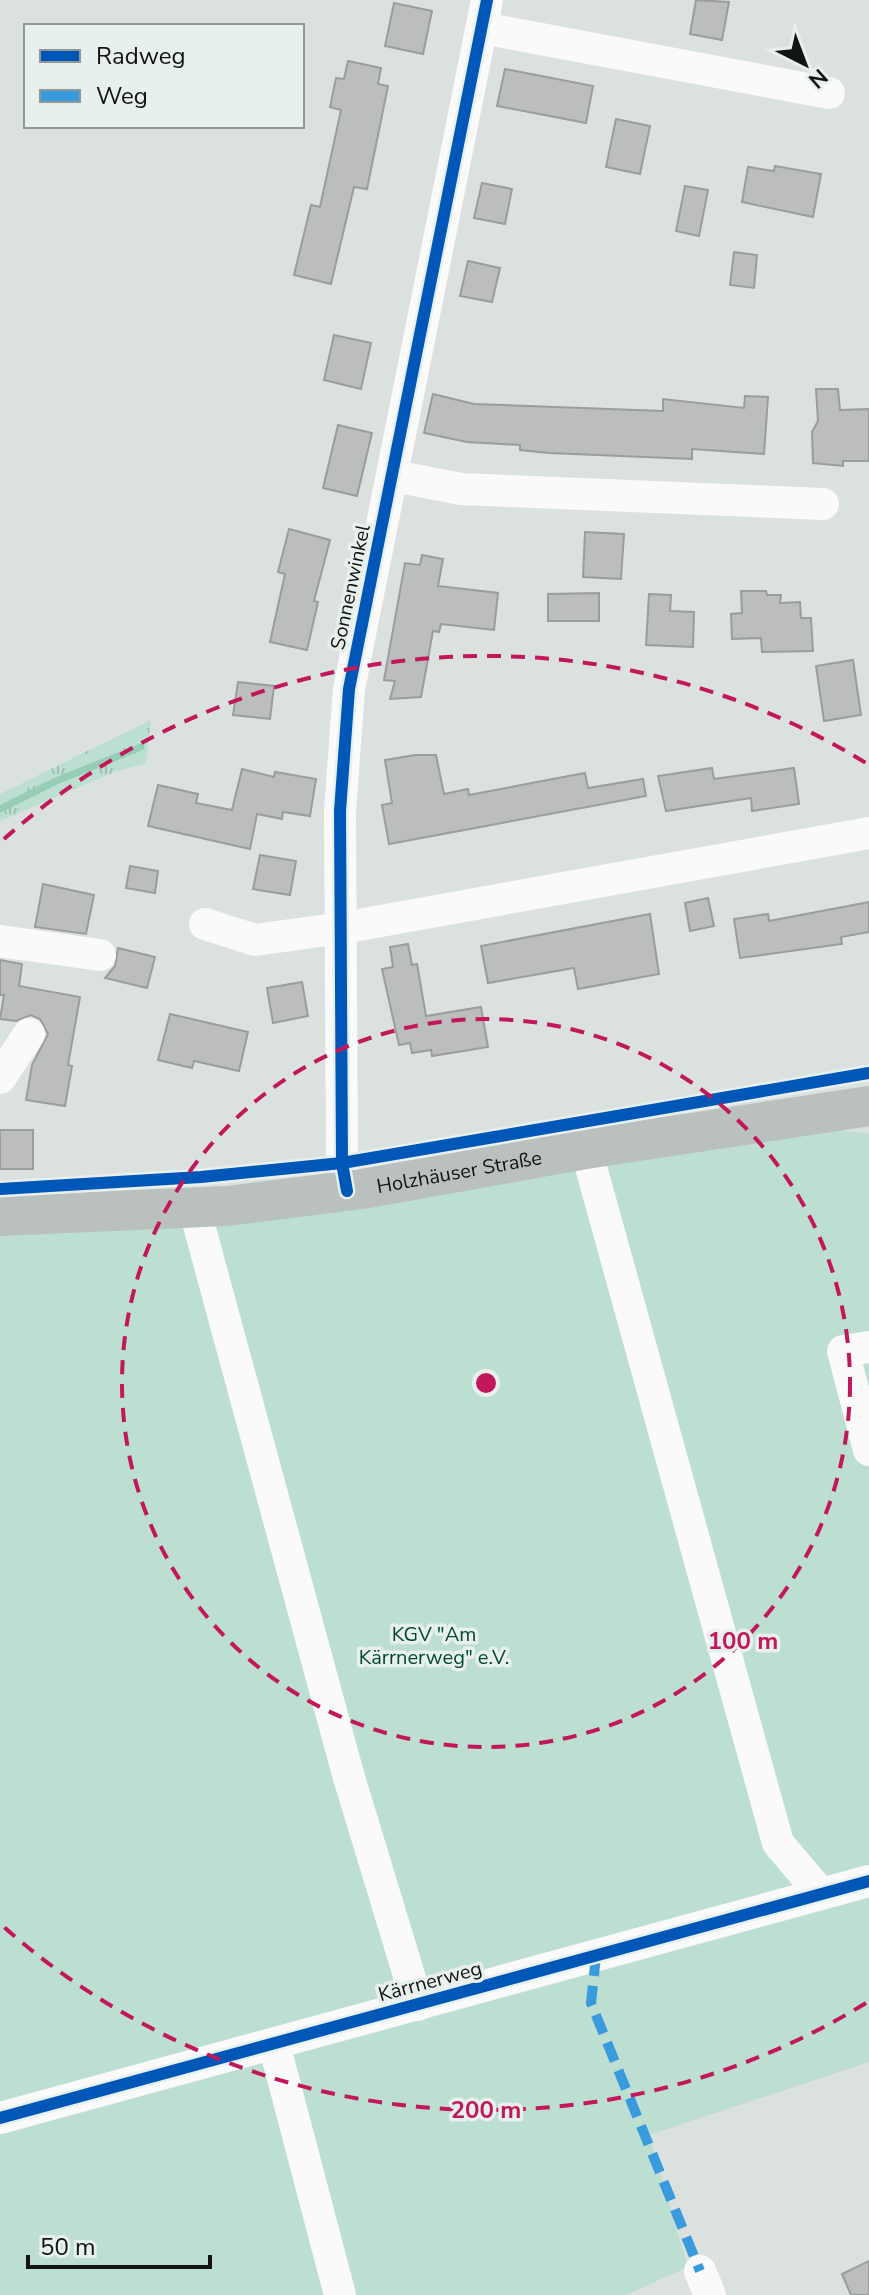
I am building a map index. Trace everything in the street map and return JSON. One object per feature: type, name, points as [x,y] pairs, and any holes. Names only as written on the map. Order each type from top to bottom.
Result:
[{"type":"main road","name":"Holzhäuser Straße","points":[[0,1216],[194,1207],[347,1191],[586,1149],[869,1106]]},
{"type":"street","name":"Sonnenwinkel","points":[[347,1191],[342,1163],[340,811],[349,689],[484,14],[829,93]]},
{"type":"street","points":[[394,476],[461,489],[823,504]]},
{"type":"street","points":[[205,924],[255,940],[342,928],[869,833]]},
{"type":"street","points":[[0,941],[100,955]]},
{"type":"street","points":[[0,1078],[29,1034]]},
{"type":"street","points":[[586,1149],[778,1843],[821,1894]]},
{"type":"street","points":[[194,1207],[348,1774],[418,2005]]},
{"type":"street","points":[[869,1347],[843,1351],[869,1450]]},
{"type":"street","name":"Kärrnerweg","points":[[0,2118],[869,1881]]},
{"type":"street","points":[[274,2044],[340,2295]]},
{"type":"green space","points":[[151,720],[146,764],[117,771],[0,821],[0,794]]},
{"type":"green space","name":"KGV \"Am Kärrnerweg\" e.V.","points":[[815,1127],[869,1134],[869,2062],[649,2135],[688,2267],[626,2295],[0,2295],[0,1229]]},
{"type":"building","points":[[696,0],[729,2],[722,40],[690,34]]},
{"type":"building","points":[[394,3],[432,11],[423,54],[385,46]]},
{"type":"building","points":[[348,61],[381,68],[378,84],[388,86],[367,189],[354,187],[331,284],[294,275],[311,205],[320,207],[341,110],[330,107],[336,78],[344,79]]},
{"type":"building","points":[[505,69],[593,86],[586,123],[497,106]]},
{"type":"building","points":[[616,119],[650,126],[640,174],[606,167]]},
{"type":"building","points":[[775,166],[821,174],[813,217],[742,202],[748,167],[774,171]]},
{"type":"building","points":[[482,183],[512,189],[505,224],[474,218]]},
{"type":"building","points":[[685,186],[708,190],[699,236],[676,231]]},
{"type":"building","points":[[734,252],[757,255],[754,288],[730,285]]},
{"type":"building","points":[[468,261],[500,268],[492,302],[460,296]]},
{"type":"building","points":[[334,335],[371,343],[361,389],[324,380]]},
{"type":"building","points":[[816,389],[838,389],[840,410],[869,409],[869,461],[843,461],[843,466],[813,463],[812,432],[818,421]]},
{"type":"building","points":[[433,394],[474,404],[663,411],[663,399],[744,408],[745,396],[768,397],[764,454],[692,449],[692,459],[549,453],[520,450],[520,445],[467,442],[424,433]]},
{"type":"building","points":[[338,425],[372,433],[357,496],[323,488]]},
{"type":"building","points":[[289,529],[330,540],[314,601],[318,602],[307,650],[270,642],[285,574],[278,572]]},
{"type":"building","points":[[585,532],[624,534],[621,579],[583,577]]},
{"type":"building","points":[[422,555],[443,559],[438,586],[498,593],[494,630],[441,624],[439,632],[433,631],[421,697],[390,699],[395,681],[384,680],[405,563],[420,565]]},
{"type":"building","points":[[741,591],[766,591],[767,595],[781,595],[780,603],[800,602],[801,618],[811,618],[813,651],[762,652],[761,638],[732,639],[731,614],[742,613]]},
{"type":"building","points":[[599,593],[599,621],[548,621],[548,594]]},
{"type":"building","points":[[649,594],[671,595],[670,611],[694,612],[693,647],[646,645]]},
{"type":"building","points":[[853,660],[861,715],[824,721],[816,666]]},
{"type":"building","points":[[238,682],[274,686],[270,719],[233,715]]},
{"type":"building","points":[[436,755],[444,794],[468,789],[469,795],[585,773],[588,788],[643,779],[646,796],[389,844],[382,805],[392,803],[385,760]]},
{"type":"building","points":[[712,768],[714,779],[794,768],[799,804],[752,811],[751,798],[666,811],[658,776]]},
{"type":"building","points":[[242,769],[274,777],[275,772],[316,779],[310,816],[283,812],[282,819],[257,814],[250,849],[148,826],[158,785],[198,794],[196,803],[232,810]]},
{"type":"building","points":[[260,855],[296,861],[290,895],[253,889]]},
{"type":"building","points":[[130,866],[158,871],[155,893],[126,888]]},
{"type":"building","points":[[43,884],[94,895],[86,934],[35,927]]},
{"type":"building","points":[[708,898],[714,926],[690,931],[685,903]]},
{"type":"building","points":[[869,902],[869,932],[841,937],[842,944],[740,958],[734,919],[768,914],[769,921]]},
{"type":"building","points":[[650,914],[659,974],[578,989],[574,968],[488,983],[481,946]]},
{"type":"building","points":[[408,944],[412,965],[417,964],[426,1016],[481,1007],[488,1047],[432,1056],[431,1050],[412,1053],[410,1043],[399,1045],[382,969],[393,967],[390,947]]},
{"type":"building","points":[[118,948],[155,957],[147,988],[105,978],[115,966]]},
{"type":"building","points":[[0,960],[22,964],[19,986],[80,997],[68,1065],[72,1066],[65,1106],[26,1100],[32,1065],[48,1034],[40,1019],[31,1015],[16,1021],[0,1019],[4,995],[0,995]]},
{"type":"building","points":[[302,982],[308,1016],[273,1023],[267,988]]},
{"type":"building","points":[[170,1014],[248,1032],[239,1071],[194,1061],[192,1068],[158,1060]]},
{"type":"building","points":[[0,1130],[33,1130],[33,1169],[0,1169]]},
{"type":"building","points":[[869,2261],[869,2295],[851,2295],[842,2274]]},
{"type":"waterway","points":[[0,809],[56,781],[141,747]]},
{"type":"marked path","points":[[596,1956],[591,2003],[700,2271]]},
{"type":"cycle path","points":[[347,1191],[342,1163],[340,811],[349,689],[487,0]]},
{"type":"cycle path","points":[[0,1189],[201,1177],[342,1163],[869,1073]]},
{"type":"cycle path","points":[[0,2118],[869,1881]]}]
